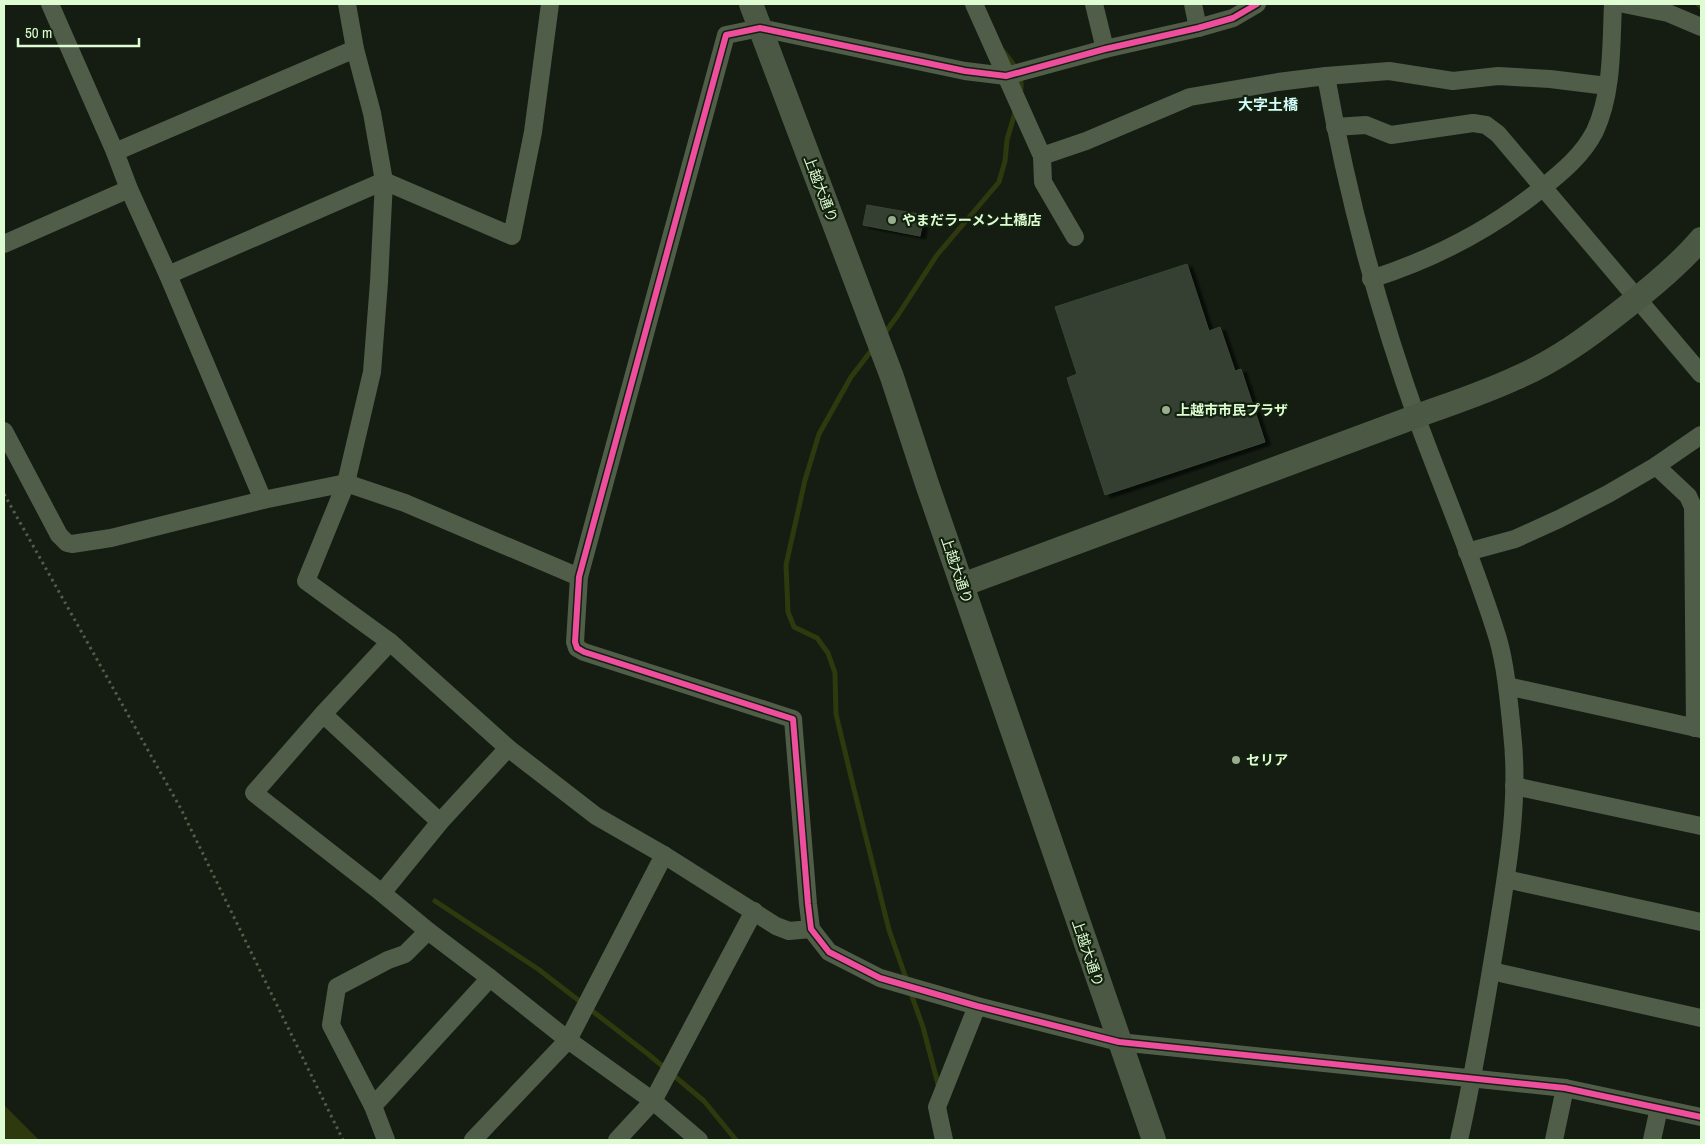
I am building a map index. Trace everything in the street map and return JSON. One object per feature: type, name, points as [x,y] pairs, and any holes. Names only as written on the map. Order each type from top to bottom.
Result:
[{"type":"main road","name":"上越大通り","points":[[751,4],[892,377],[1154,1140]]},
{"type":"main road","points":[[962,585],[1416,416],[1475,396],[1518,378],[1563,353],[1602,326],[1664,277],[1701,239]]},
{"type":"street","points":[[50,4],[263,500]]},
{"type":"street","points":[[347,4],[355,49],[372,113],[384,181],[379,282],[372,372],[346,483],[306,582],[390,642],[508,748],[596,816],[664,855],[776,926],[789,931],[811,929]]},
{"type":"street","points":[[168,275],[384,181],[512,236],[533,132],[550,4]]},
{"type":"street","points":[[974,4],[1042,156],[1043,182],[1075,237]]},
{"type":"street","points":[[1094,4],[1106,49]]},
{"type":"street","points":[[1193,4],[1198,28]]},
{"type":"street","points":[[1257,4],[1233,18],[1006,76],[965,71],[760,28],[726,35],[579,577],[575,642],[577,648],[584,652],[793,719],[811,929],[829,952],[880,978],[977,1006],[1119,1042],[1565,1088],[1701,1117]]},
{"type":"street","points":[[1371,279],[1426,259],[1477,234],[1523,204],[1566,169],[1582,150],[1594,131],[1604,106],[1613,4]]},
{"type":"street","points":[[1624,4],[1668,13],[1701,27]]},
{"type":"street","points":[[115,152],[355,49]]},
{"type":"street","points":[[1042,156],[1086,141],[1190,97],[1326,76],[1389,71],[1453,81],[1498,76],[1550,79],[1607,86]]},
{"type":"street","points":[[1326,76],[1335,127],[1371,279],[1416,416],[1499,642],[1513,735],[1514,786],[1512,832],[1506,879],[1473,1079],[1459,1140]]},
{"type":"street","points":[[1335,127],[1366,125],[1391,135],[1473,123],[1486,125],[1498,134],[1544,187],[1701,374]]},
{"type":"street","points":[[4,244],[129,188]]},
{"type":"street","points":[[4,431],[59,535],[72,544],[111,538],[263,500],[346,483],[405,503],[579,577]]},
{"type":"street","points":[[1467,552],[1515,539],[1559,519],[1608,494],[1656,466],[1701,435]]},
{"type":"street","points":[[1506,686],[1698,728],[1692,507],[1688,496],[1656,466]]},
{"type":"street","points":[[390,642],[254,793],[382,892],[428,931],[568,1040],[653,1102],[699,1140]]},
{"type":"street","points":[[324,714],[440,822]]},
{"type":"street","points":[[382,892],[440,822],[508,748]]},
{"type":"street","points":[[1514,786],[1701,826]]},
{"type":"street","points":[[473,1140],[568,1040],[664,855]]},
{"type":"street","points":[[1506,879],[1701,922]]},
{"type":"street","points":[[617,1140],[653,1102],[754,911]]},
{"type":"street","points":[[386,1140],[373,1106],[330,1025],[337,987],[388,960],[405,954],[428,931]]},
{"type":"street","points":[[1491,971],[1701,1018]]},
{"type":"street","points":[[373,1106],[490,978]]},
{"type":"street","points":[[944,1140],[937,1107],[977,1006]]},
{"type":"street","points":[[1554,1140],[1565,1088]]},
{"type":"street","points":[[1652,1140],[1660,1108]]},
{"type":"path","points":[[4,494],[181,809],[343,1140]]},
{"type":"shaded area","points":[[4,1105],[39,1140],[4,1140]]},
{"type":"building","points":[[867,205],[924,215],[920,236],[863,225]]},
{"type":"building","name":"上越市市民プラザ","points":[[1187,264],[1209,331],[1220,327],[1235,371],[1241,369],[1265,442],[1105,495],[1067,378],[1077,374],[1055,307]]},
{"type":"waterway","points":[[1698,4],[1701,7]]},
{"type":"waterway","points":[[1003,51],[1014,65],[1019,76],[1021,82],[1020,94]]},
{"type":"waterway","points":[[884,334],[937,255],[999,182],[1005,161],[1007,140],[1016,109]]},
{"type":"waterway","points":[[874,347],[851,377],[819,434],[805,480],[786,565],[788,612],[794,627],[817,638],[828,653],[835,673],[836,714],[889,930],[907,981]]},
{"type":"waterway","points":[[435,901],[538,969],[648,1054],[704,1101],[736,1140]]},
{"type":"waterway","points":[[910,991],[923,1027],[939,1088]]},
{"type":"cycle path","points":[[1257,4],[1233,18],[1105,49],[1006,76],[965,71],[760,28],[726,35],[579,577],[575,642],[577,648],[584,652],[793,719],[811,929],[829,952],[880,978],[977,1006],[1119,1042],[1565,1088],[1701,1117]]},
{"type":"place","name":"やまだラーメン土橋店","points":[[892,220]]},
{"type":"place","name":"上越市市民プラザ","points":[[1166,410]]},
{"type":"place","name":"セリア","points":[[1236,760]]},
{"type":"district","name":"大字土橋","points":[[1268,105]]}]
